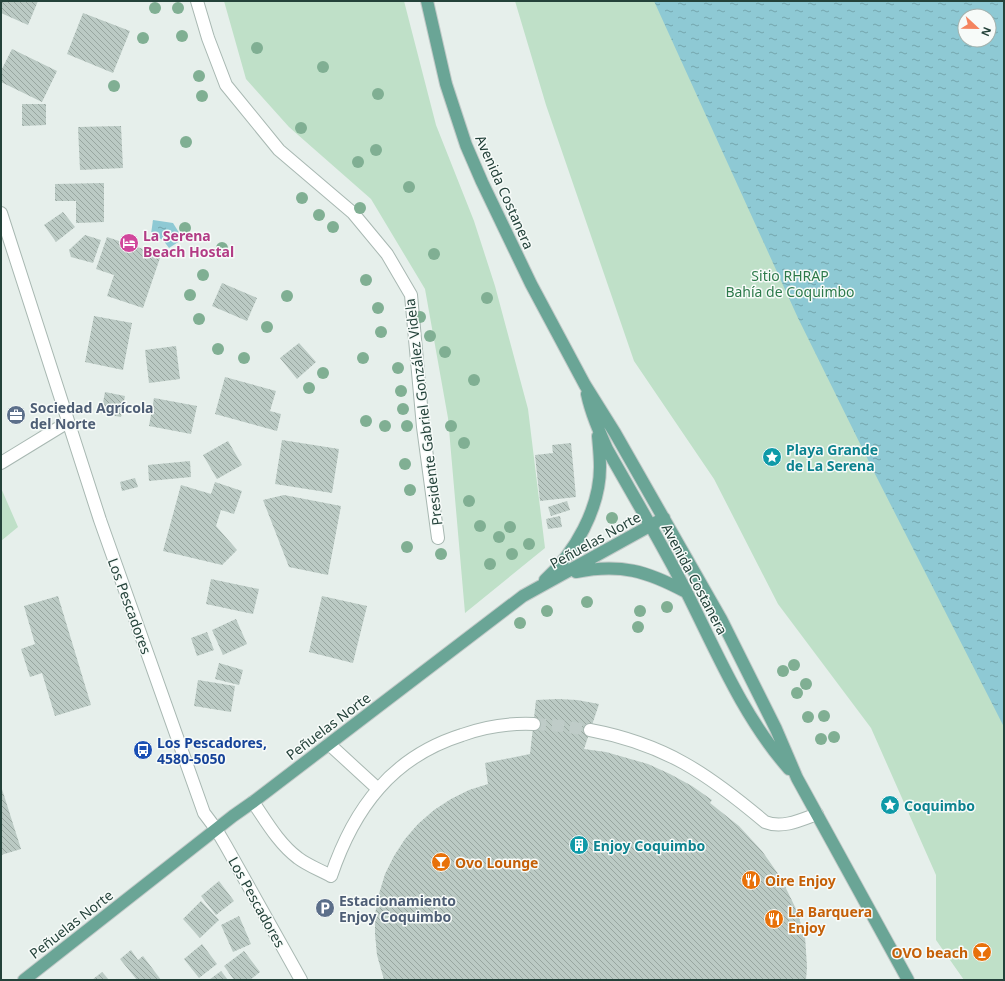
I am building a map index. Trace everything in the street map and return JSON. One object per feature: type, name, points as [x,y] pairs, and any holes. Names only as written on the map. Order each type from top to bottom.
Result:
[{"type":"main road","name":"Avenida Costanera","points":[[427,1],[446,84],[466,145],[530,284],[585,385],[615,433],[728,633],[776,729],[797,778],[908,980]]},
{"type":"main road","name":"Avenida Costanera","points":[[585,385],[590,408],[607,449],[651,526],[748,712],[766,739],[797,778]]},
{"type":"main road","points":[[523,596],[553,573],[576,543],[585,527],[591,512],[600,468],[598,429]]},
{"type":"main road","name":"Peñuelas Norte","points":[[24,980],[216,829],[523,596],[664,518]]},
{"type":"main road","points":[[558,578],[593,568],[612,568],[648,574],[665,580],[686,592]]},
{"type":"street","name":"Presidente Gabriel González Videla","points":[[197,1],[208,38],[226,85],[279,150],[353,214],[387,254],[411,295],[423,427],[438,538]]},
{"type":"street","name":"Los Pescadores","points":[[2,220],[100,520],[204,813],[216,829],[301,980]]},
{"type":"street","points":[[1,463],[68,422]]},
{"type":"street","points":[[253,802],[280,841],[289,851],[299,859],[331,876],[342,846],[364,806],[393,772],[408,760],[439,743],[472,731],[509,725],[534,724]]},
{"type":"street","points":[[590,730],[645,744],[683,762],[718,784],[765,822],[780,825],[818,814]]},
{"type":"street","points":[[328,744],[378,789]]},
{"type":"green space","points":[[224,1],[404,1],[436,125],[474,221],[495,286],[528,409],[545,548],[465,613],[448,418],[425,289],[371,199],[289,127],[246,79]]},
{"type":"green space","name":"Sitio RHRAP Bahía de Coquimbo","points":[[515,1],[846,1],[1004,341],[1004,980],[964,980],[936,940],[936,875],[871,728],[778,604],[714,479],[634,361],[546,105]]},
{"type":"green space","points":[[1,488],[18,527],[1,541]]},
{"type":"water","points":[[654,1],[1004,1],[1004,727],[874,472],[798,318]]},
{"type":"water","points":[[153,220],[173,223],[183,239],[169,248],[163,240],[151,234]]},
{"type":"building","points":[[1,1],[38,1],[28,25],[1,13]]},
{"type":"building","points":[[83,13],[130,31],[113,73],[67,54]]},
{"type":"building","points":[[12,49],[57,71],[42,102],[1,82],[1,71]]},
{"type":"building","points":[[22,104],[46,104],[46,125],[22,126]]},
{"type":"building","points":[[121,126],[123,168],[80,170],[78,127]]},
{"type":"building","points":[[104,183],[104,222],[76,223],[76,201],[55,201],[55,184]]},
{"type":"building","points":[[63,212],[75,227],[56,242],[44,225]]},
{"type":"building","points":[[85,235],[101,240],[93,263],[71,257],[69,250]]},
{"type":"building","points":[[107,237],[161,255],[143,308],[107,296],[114,275],[96,269]]},
{"type":"building","points":[[222,283],[257,298],[247,321],[212,306]]},
{"type":"building","points":[[94,316],[132,323],[123,370],[85,362]]},
{"type":"building","points":[[299,343],[316,362],[297,379],[280,358]]},
{"type":"building","points":[[176,346],[180,379],[149,383],[145,350]]},
{"type":"building","points":[[225,377],[276,391],[270,411],[281,414],[277,431],[215,414]]},
{"type":"building","points":[[105,392],[125,396],[121,417],[101,413]]},
{"type":"building","points":[[154,398],[197,406],[191,434],[149,426]]},
{"type":"building","points":[[282,440],[339,449],[332,493],[275,484]]},
{"type":"building","points":[[228,441],[242,465],[217,479],[203,455]]},
{"type":"building","points":[[571,443],[576,497],[540,501],[535,455],[553,453],[552,445]]},
{"type":"building","points":[[190,461],[191,477],[149,481],[148,465]]},
{"type":"building","points":[[135,478],[138,487],[122,491],[120,482]]},
{"type":"building","points":[[215,482],[242,491],[234,514],[221,510],[216,526],[237,550],[222,565],[163,551],[181,485],[211,494]]},
{"type":"building","points":[[284,495],[341,506],[328,575],[289,567],[263,500]]},
{"type":"building","points":[[567,501],[570,510],[551,516],[548,507]]},
{"type":"building","points":[[560,516],[562,527],[548,529],[546,519]]},
{"type":"building","points":[[211,579],[259,589],[253,614],[206,604]]},
{"type":"building","points":[[58,596],[91,705],[55,716],[42,673],[30,677],[21,649],[35,644],[24,606]]},
{"type":"building","points":[[322,596],[367,606],[353,663],[309,652]]},
{"type":"building","points":[[236,619],[247,644],[223,655],[212,630]]},
{"type":"building","points":[[207,632],[214,650],[197,656],[191,638]]},
{"type":"building","points":[[219,663],[243,670],[239,685],[215,679]]},
{"type":"building","points":[[198,680],[235,686],[231,712],[194,706]]},
{"type":"building","name":"Enjoy Coquimbo","points":[[536,700],[577,700],[599,704],[584,749],[606,752],[648,764],[692,786],[712,800],[710,803],[739,826],[762,851],[781,878],[796,909],[805,936],[807,967],[806,980],[384,980],[377,955],[375,914],[385,874],[394,856],[405,839],[418,824],[434,810],[469,790],[488,784],[485,763],[530,754]]},
{"type":"building","points":[[1,786],[21,849],[1,855]]},
{"type":"building","points":[[219,881],[234,901],[216,915],[201,896]]},
{"type":"building","points":[[201,901],[219,920],[200,938],[183,919]]},
{"type":"building","points":[[239,916],[251,944],[233,952],[221,925]]},
{"type":"building","points":[[202,944],[217,964],[199,978],[184,959]]},
{"type":"building","points":[[131,950],[138,960],[143,956],[161,980],[137,980],[120,959]]},
{"type":"building","points":[[244,951],[260,972],[250,980],[234,980],[224,966]]},
{"type":"building","points":[[221,971],[228,980],[209,980]]},
{"type":"building","points":[[102,972],[109,980],[92,980]]},
{"type":"tunnel","points":[[534,724],[590,730]]},
{"type":"place","name":"La Serena Beach Hostal","points":[[129,243]]},
{"type":"place","name":"Sociedad Agrícola del Norte","points":[[16,415]]},
{"type":"place","name":"Playa Grande de La Serena","points":[[772,457]]},
{"type":"place","name":"Los Pescadores, 4580-5050","points":[[143,750]]},
{"type":"place","name":"Coquimbo","points":[[890,805]]},
{"type":"place","name":"Enjoy Coquimbo","points":[[579,845]]},
{"type":"place","name":"Ovo Lounge","points":[[441,862]]},
{"type":"place","name":"Oire Enjoy","points":[[751,880]]},
{"type":"place","name":"Estacionamiento Enjoy Coquimbo","points":[[325,908]]},
{"type":"place","name":"La Barquera Enjoy","points":[[774,919]]},
{"type":"place","name":"OVO beach","points":[[982,952]]}]
